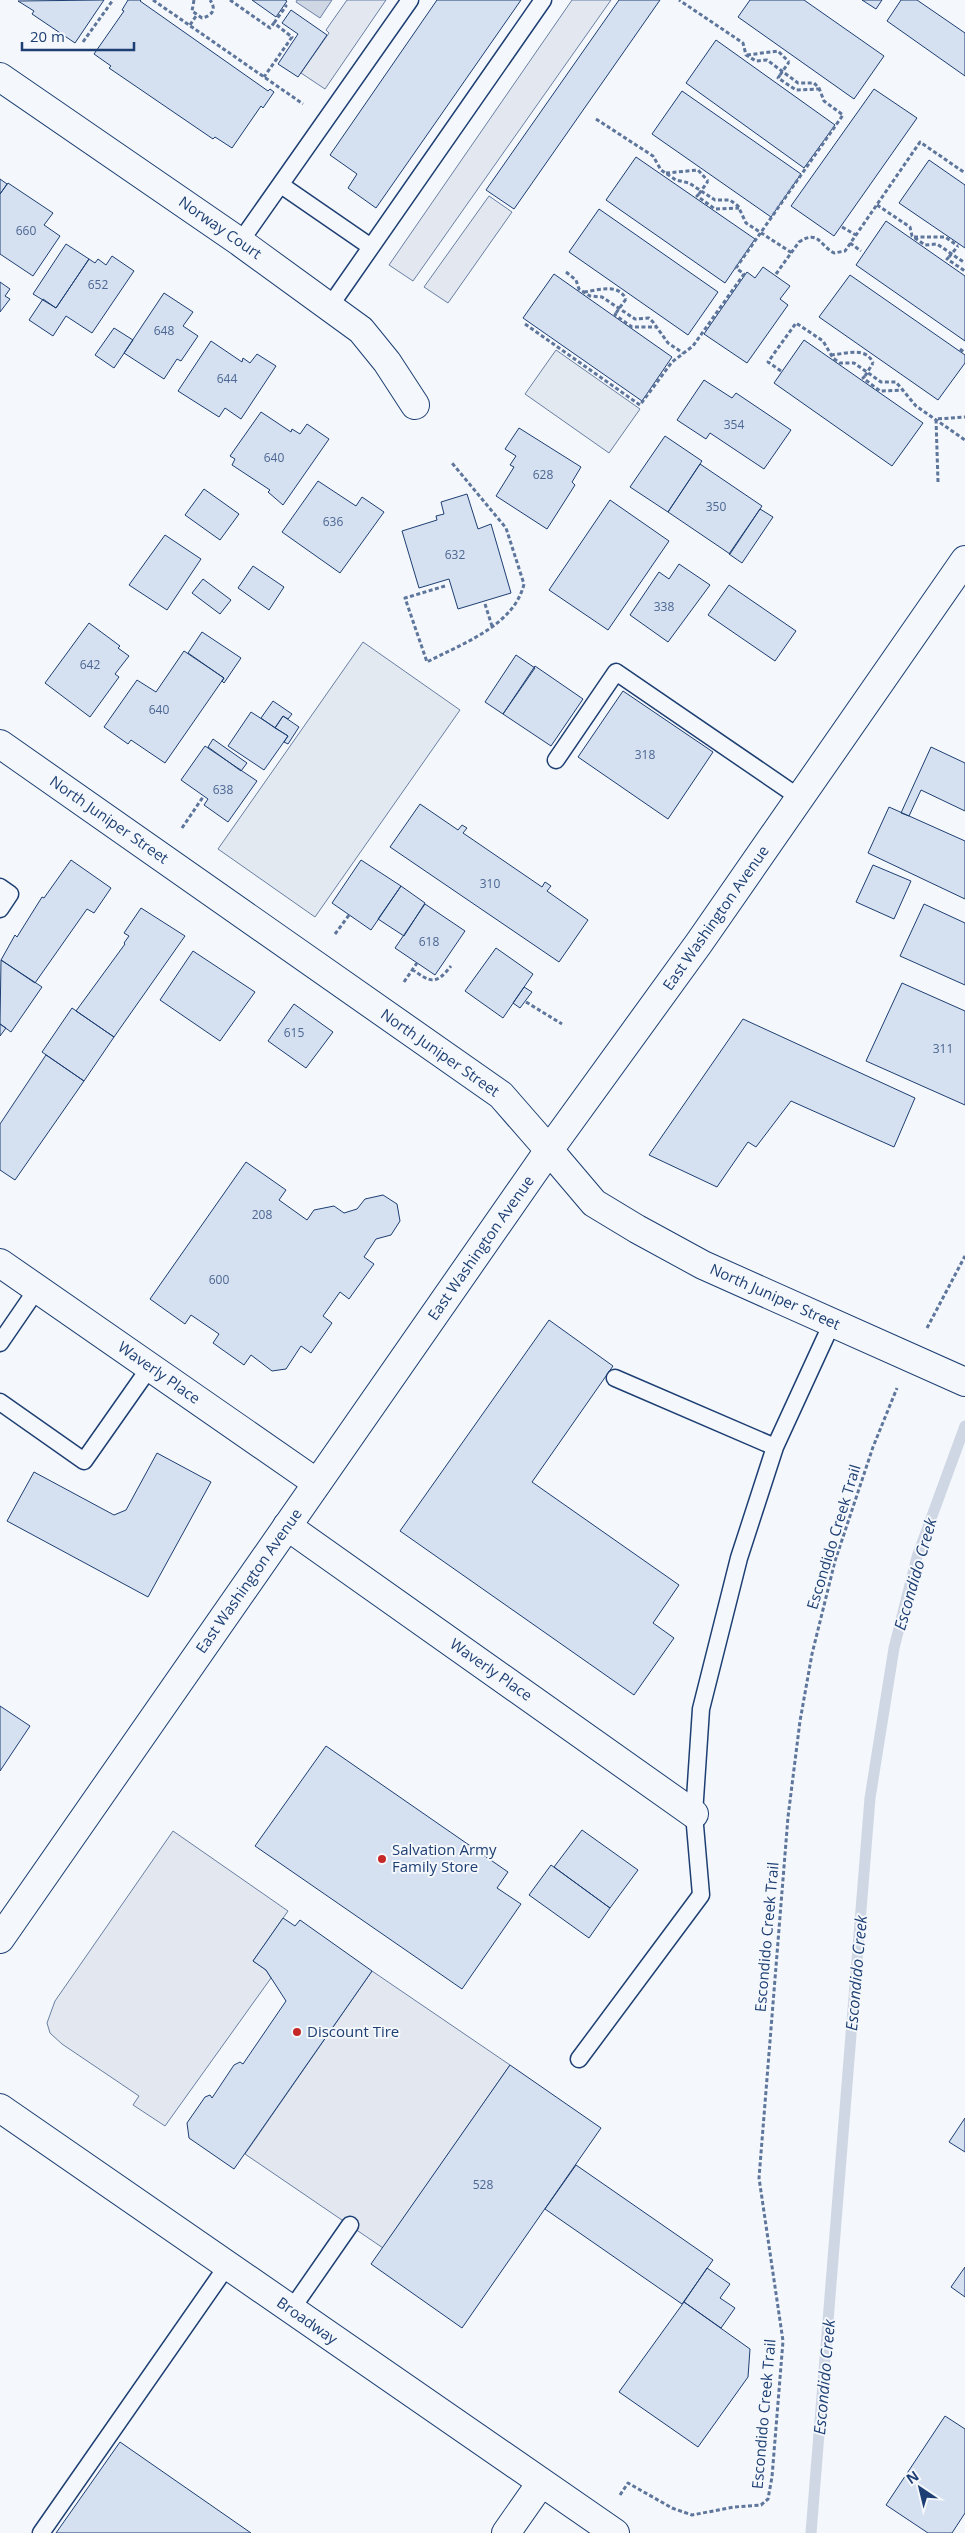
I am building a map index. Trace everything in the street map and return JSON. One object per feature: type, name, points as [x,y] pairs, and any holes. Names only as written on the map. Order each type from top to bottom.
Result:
[{"type":"street","name":"Norway Court","points":[[0,77],[240,242],[361,330],[387,362],[415,405]]},
{"type":"street","name":"East Washington Avenue","points":[[0,1939],[549,1150],[699,943],[965,560]]},
{"type":"street","name":"North Juniper Street","points":[[0,744],[501,1095],[594,1203],[703,1265],[965,1382]]},
{"type":"street","name":"Waverly Place","points":[[0,1263],[317,1483]]},
{"type":"street","name":"Waverly Place","points":[[287,1526],[694,1814]]},
{"type":"street","name":"Broadway","points":[[0,2108],[615,2533]]},
{"type":"street","points":[[506,2533],[541,2483]]},
{"type":"lane","points":[[240,242],[410,0]]},
{"type":"lane","points":[[330,306],[543,0]]},
{"type":"lane","points":[[281,185],[371,247]]},
{"type":"lane","points":[[556,760],[616,672],[800,798]]},
{"type":"lane","points":[[0,887],[10,894],[0,909]]},
{"type":"lane","points":[[0,1343],[38,1289]]},
{"type":"lane","points":[[579,2059],[700,1895],[694,1814],[701,1710],[739,1558],[775,1447],[832,1323]]},
{"type":"lane","points":[[0,1402],[84,1461],[150,1367]]},
{"type":"lane","points":[[615,1378],[775,1447]]},
{"type":"lane","points":[[291,2310],[350,2225]]},
{"type":"lane","points":[[41,2533],[227,2266]]},
{"type":"path","points":[[84,42],[113,0]]},
{"type":"path","points":[[153,0],[305,105]]},
{"type":"path","points":[[194,0],[192,9],[196,16],[202,18],[210,14],[214,6],[210,0]]},
{"type":"path","points":[[230,0],[270,28],[286,6],[284,5]]},
{"type":"path","points":[[525,324],[640,405],[672,362],[693,346],[744,274],[736,268],[843,115],[824,101],[814,84],[798,83],[766,60],[756,61],[746,55],[743,43],[679,0]]},
{"type":"path","points":[[190,25],[196,16]]},
{"type":"path","points":[[264,77],[292,36],[274,23]]},
{"type":"path","points":[[746,55],[778,51],[789,62],[778,78],[796,90],[819,90]]},
{"type":"path","points":[[596,118],[653,156],[661,170],[676,180],[689,183],[715,200],[730,200],[739,208],[746,223],[792,253]]},
{"type":"path","points":[[776,274],[800,242],[809,237],[821,240],[834,253],[845,251],[920,142],[965,173]]},
{"type":"path","points":[[666,173],[698,170],[708,181],[697,196],[715,209],[739,208]]},
{"type":"path","points":[[877,205],[910,227],[914,237],[924,245],[937,244],[965,263]]},
{"type":"path","points":[[842,227],[856,236]]},
{"type":"path","points":[[914,237],[944,237],[958,246],[947,259],[965,272]]},
{"type":"path","points":[[850,244],[862,252]]},
{"type":"path","points":[[566,272],[576,280],[579,289],[590,296],[602,297],[635,319],[648,318],[668,343],[683,353]]},
{"type":"path","points":[[583,292],[615,289],[623,294],[626,300],[615,315],[632,327],[657,327]]},
{"type":"path","points":[[781,371],[768,362],[796,323],[822,341],[831,355],[840,363],[854,363],[881,382],[896,382],[916,406],[965,440]]},
{"type":"path","points":[[960,349],[965,353]]},
{"type":"path","points":[[831,355],[863,352],[871,357],[873,363],[863,378],[880,390],[904,390]]},
{"type":"path","points":[[936,419],[965,417]]},
{"type":"path","points":[[936,419],[938,482]]},
{"type":"path","points":[[445,586],[405,598],[427,662],[502,620],[524,584],[506,528],[452,463]]},
{"type":"path","points":[[485,604],[492,626]]},
{"type":"path","points":[[182,828],[203,797]]},
{"type":"path","points":[[335,934],[349,914]]},
{"type":"path","points":[[404,982],[417,963]]},
{"type":"path","points":[[412,969],[431,981],[441,978],[451,966]]},
{"type":"path","points":[[526,1002],[562,1024]]},
{"type":"path","name":"Escondido Creek Trail","points":[[628,2483],[672,2508],[692,2515],[734,2507],[761,2505],[768,2499],[772,2477],[783,2341],[759,2178],[788,1817],[800,1721],[812,1654],[850,1512],[892,1399],[918,1361],[965,1256]]},
{"type":"shaded area","points":[[297,0],[332,0],[320,18],[296,2]]},
{"type":"shaded area","points":[[347,0],[386,0],[325,89],[301,73],[329,33],[326,30]]},
{"type":"shaded area","points":[[572,0],[611,0],[413,281],[389,265]]},
{"type":"shaded area","points":[[489,196],[512,212],[448,303],[424,287]]},
{"type":"shaded area","points":[[556,350],[640,409],[609,453],[525,394]]},
{"type":"shaded area","points":[[363,642],[460,710],[315,917],[218,849]]},
{"type":"shaded area","points":[[173,1831],[288,1911],[253,1961],[266,1970],[271,1978],[165,2126],[133,2105],[139,2096],[62,2044],[50,2033],[47,2023],[55,2001]]},
{"type":"shaded area","points":[[372,1971],[510,2065],[383,2248],[245,2154]]},
{"type":"building","points":[[104,0],[75,43],[32,14],[34,11],[18,1]]},
{"type":"building","points":[[128,0],[141,0],[268,91],[270,89],[274,92],[263,108],[261,106],[232,148],[215,137],[213,139],[109,68],[111,66],[94,54],[124,11],[122,10]]},
{"type":"building","points":[[252,0],[285,0],[287,1],[276,17]]},
{"type":"building","points":[[437,0],[521,0],[376,208],[348,188],[357,174],[330,155]]},
{"type":"building","points":[[619,0],[660,0],[514,209],[486,190]]},
{"type":"building","points":[[750,0],[804,0],[884,56],[854,99],[738,17]]},
{"type":"building","points":[[862,0],[882,0],[876,9]]},
{"type":"building","points":[[901,0],[917,0],[965,33],[965,76],[887,21]]},
{"type":"building","points":[[291,10],[327,35],[298,77],[278,64],[298,34],[282,23]]},
{"type":"building","points":[[716,40],[835,125],[804,168],[686,83]]},
{"type":"building","points":[[874,89],[917,118],[834,236],[791,206]]},
{"type":"building","points":[[682,91],[801,174],[771,217],[652,134]]},
{"type":"building","points":[[636,157],[755,239],[725,283],[606,200]]},
{"type":"building","points":[[929,160],[965,185],[965,248],[899,203]]},
{"type":"building","points":[[0,179],[7,184],[0,194]]},
{"type":"building","points":[[8,183],[53,213],[44,225],[60,236],[33,276],[0,254],[0,194]]},
{"type":"building","points":[[599,209],[718,292],[688,335],[569,252]]},
{"type":"building","points":[[886,221],[965,276],[965,341],[856,265]]},
{"type":"building","points":[[66,244],[89,259],[56,308],[33,294]]},
{"type":"building","points":[[112,256],[134,271],[92,333],[66,316],[53,336],[29,320],[43,299],[56,308],[89,259],[95,263],[98,259],[106,265]]},
{"type":"building","points":[[763,267],[790,286],[780,299],[788,305],[747,363],[704,334],[747,272],[755,278]]},
{"type":"building","points":[[554,274],[672,357],[642,401],[523,318]]},
{"type":"building","points":[[850,275],[965,355],[965,363],[938,400],[819,317]]},
{"type":"building","points":[[0,282],[10,289],[5,296],[10,299],[0,312]]},
{"type":"building","points":[[164,293],[193,312],[183,326],[198,336],[181,361],[177,359],[164,379],[124,353]]},
{"type":"building","points":[[114,328],[133,340],[114,368],[95,355]]},
{"type":"building","points":[[804,340],[923,423],[892,466],[774,383]]},
{"type":"building","points":[[211,341],[242,362],[243,358],[250,363],[257,354],[276,366],[241,419],[225,408],[219,417],[178,391]]},
{"type":"building","points":[[704,380],[732,398],[736,393],[791,430],[764,469],[710,433],[706,439],[677,420]]},
{"type":"building","points":[[261,412],[291,432],[292,429],[300,434],[307,424],[329,439],[283,505],[268,492],[270,490],[232,465],[235,459],[230,456]]},
{"type":"building","points":[[519,428],[581,467],[572,482],[575,485],[547,529],[496,496],[514,467],[510,465],[516,456],[505,449]]},
{"type":"building","points":[[665,436],[702,461],[668,512],[630,487]]},
{"type":"building","points":[[700,464],[762,506],[730,554],[668,512]]},
{"type":"building","points":[[318,481],[356,506],[362,497],[384,512],[340,573],[282,532]]},
{"type":"building","points":[[204,489],[239,514],[220,540],[185,515]]},
{"type":"building","points":[[467,494],[478,529],[491,524],[511,593],[458,609],[449,579],[419,588],[402,531],[437,520],[436,516],[444,514],[441,502]]},
{"type":"building","points":[[610,500],[669,541],[608,630],[549,590]]},
{"type":"building","points":[[760,509],[773,517],[742,563],[729,554]]},
{"type":"building","points":[[165,535],[201,559],[167,610],[129,585]]},
{"type":"building","points":[[679,564],[710,585],[668,642],[630,615],[659,572],[669,579]]},
{"type":"building","points":[[253,566],[284,587],[269,610],[238,588]]},
{"type":"building","points":[[203,579],[231,600],[220,614],[192,593]]},
{"type":"building","points":[[729,585],[796,631],[775,661],[708,615]]},
{"type":"building","points":[[89,623],[120,646],[118,648],[129,656],[115,674],[119,677],[90,717],[45,683]]},
{"type":"building","points":[[202,632],[241,658],[224,683],[222,681],[224,678],[188,653]]},
{"type":"building","points":[[184,651],[224,678],[165,763],[131,740],[128,744],[104,727],[137,680],[156,692]]},
{"type":"building","points":[[516,655],[535,668],[503,714],[485,702]]},
{"type":"building","points":[[535,666],[583,699],[551,746],[503,714]]},
{"type":"building","points":[[623,691],[713,752],[668,819],[578,757]]},
{"type":"building","points":[[273,701],[292,714],[288,719],[283,716],[275,728],[261,718]]},
{"type":"building","points":[[251,712],[288,736],[264,770],[228,746]]},
{"type":"building","points":[[283,716],[299,727],[288,744],[284,742],[288,736],[275,728]]},
{"type":"building","points":[[213,739],[247,763],[241,771],[208,747]]},
{"type":"building","points":[[205,746],[257,781],[228,822],[204,805],[208,799],[181,780]]},
{"type":"building","points":[[931,747],[965,763],[965,811],[921,790],[909,816],[901,813]]},
{"type":"building","points":[[420,804],[458,830],[462,825],[467,828],[463,833],[542,887],[545,882],[551,886],[547,891],[588,920],[559,962],[390,847]]},
{"type":"building","points":[[889,807],[965,841],[965,899],[868,853]]},
{"type":"building","points":[[71,860],[111,888],[94,913],[87,909],[35,983],[1,960],[15,935],[17,937],[42,897],[44,898]]},
{"type":"building","points":[[361,860],[401,886],[371,930],[332,903]]},
{"type":"building","points":[[873,865],[911,881],[894,919],[856,902]]},
{"type":"building","points":[[401,886],[425,903],[404,936],[378,919]]},
{"type":"building","points":[[425,904],[465,931],[435,975],[395,948]]},
{"type":"building","points":[[924,904],[965,923],[965,985],[900,956]]},
{"type":"building","points":[[141,908],[185,936],[114,1037],[76,1011],[125,944],[129,936],[124,933]]},
{"type":"building","points":[[496,948],[533,974],[503,1018],[465,991]]},
{"type":"building","points":[[193,951],[255,992],[220,1041],[160,1000]]},
{"type":"building","points":[[1,960],[42,987],[11,1032],[0,1024]]},
{"type":"building","points":[[902,983],[965,1011],[965,1105],[866,1061]]},
{"type":"building","points":[[524,987],[532,992],[520,1008],[513,1003]]},
{"type":"building","points":[[294,1004],[333,1032],[306,1068],[268,1041]]},
{"type":"building","points":[[72,1008],[114,1037],[84,1081],[42,1052]]},
{"type":"building","points":[[743,1019],[915,1098],[894,1147],[791,1101],[756,1147],[748,1142],[717,1187],[649,1155]]},
{"type":"building","points":[[0,1024],[6,1028],[0,1036]]},
{"type":"building","points":[[46,1055],[84,1081],[15,1180],[0,1170],[0,1124]]},
{"type":"building","points":[[246,1162],[286,1190],[279,1200],[307,1220],[314,1210],[334,1206],[344,1213],[357,1209],[365,1199],[383,1195],[397,1204],[400,1221],[391,1235],[376,1239],[364,1257],[374,1264],[349,1299],[340,1292],[323,1316],[332,1323],[311,1353],[301,1346],[286,1369],[272,1371],[251,1355],[244,1365],[213,1343],[219,1334],[191,1315],[185,1324],[150,1299]]},
{"type":"building","points":[[549,1320],[613,1366],[532,1482],[679,1585],[653,1623],[674,1638],[634,1695],[400,1531]]},
{"type":"building","points":[[157,1453],[211,1482],[148,1597],[7,1521],[34,1472],[114,1515],[126,1510]]},
{"type":"building","points":[[0,1706],[30,1726],[0,1771]]},
{"type":"building","name":"Salvation Army Family Store","points":[[326,1746],[508,1872],[497,1888],[521,1904],[462,1989],[255,1846]]},
{"type":"building","points":[[582,1830],[638,1870],[610,1908],[554,1867]]},
{"type":"building","points":[[551,1865],[610,1908],[589,1938],[529,1895]]},
{"type":"building","name":"Discount Tire","points":[[283,1918],[295,1926],[300,1920],[372,1971],[234,2169],[189,2138],[187,2123],[205,2097],[210,2095],[212,2098],[234,2065],[240,2062],[243,2064],[286,2001],[266,1970],[253,1961]]},
{"type":"building","points":[[510,2065],[601,2128],[462,2328],[371,2264]]},
{"type":"building","points":[[965,2118],[965,2152],[949,2142]]},
{"type":"building","points":[[576,2165],[713,2260],[682,2304],[545,2209]]},
{"type":"building","points":[[965,2267],[965,2297],[951,2287]]},
{"type":"building","points":[[707,2268],[730,2284],[720,2298],[735,2308],[721,2328],[684,2302]]},
{"type":"building","points":[[684,2302],[750,2349],[748,2377],[698,2447],[619,2392]]},
{"type":"building","points":[[945,2416],[965,2429],[965,2513],[952,2533],[928,2533],[886,2505]]},
{"type":"building","points":[[120,2442],[251,2533],[56,2533]]},
{"type":"waterway","name":"Escondido Creek","points":[[811,2533],[870,1798],[894,1648],[917,1557],[965,1426]]},
{"type":"place","name":"Salvation Army Family Store","points":[[382,1859]]},
{"type":"place","name":"Discount Tire","points":[[297,2032]]}]
